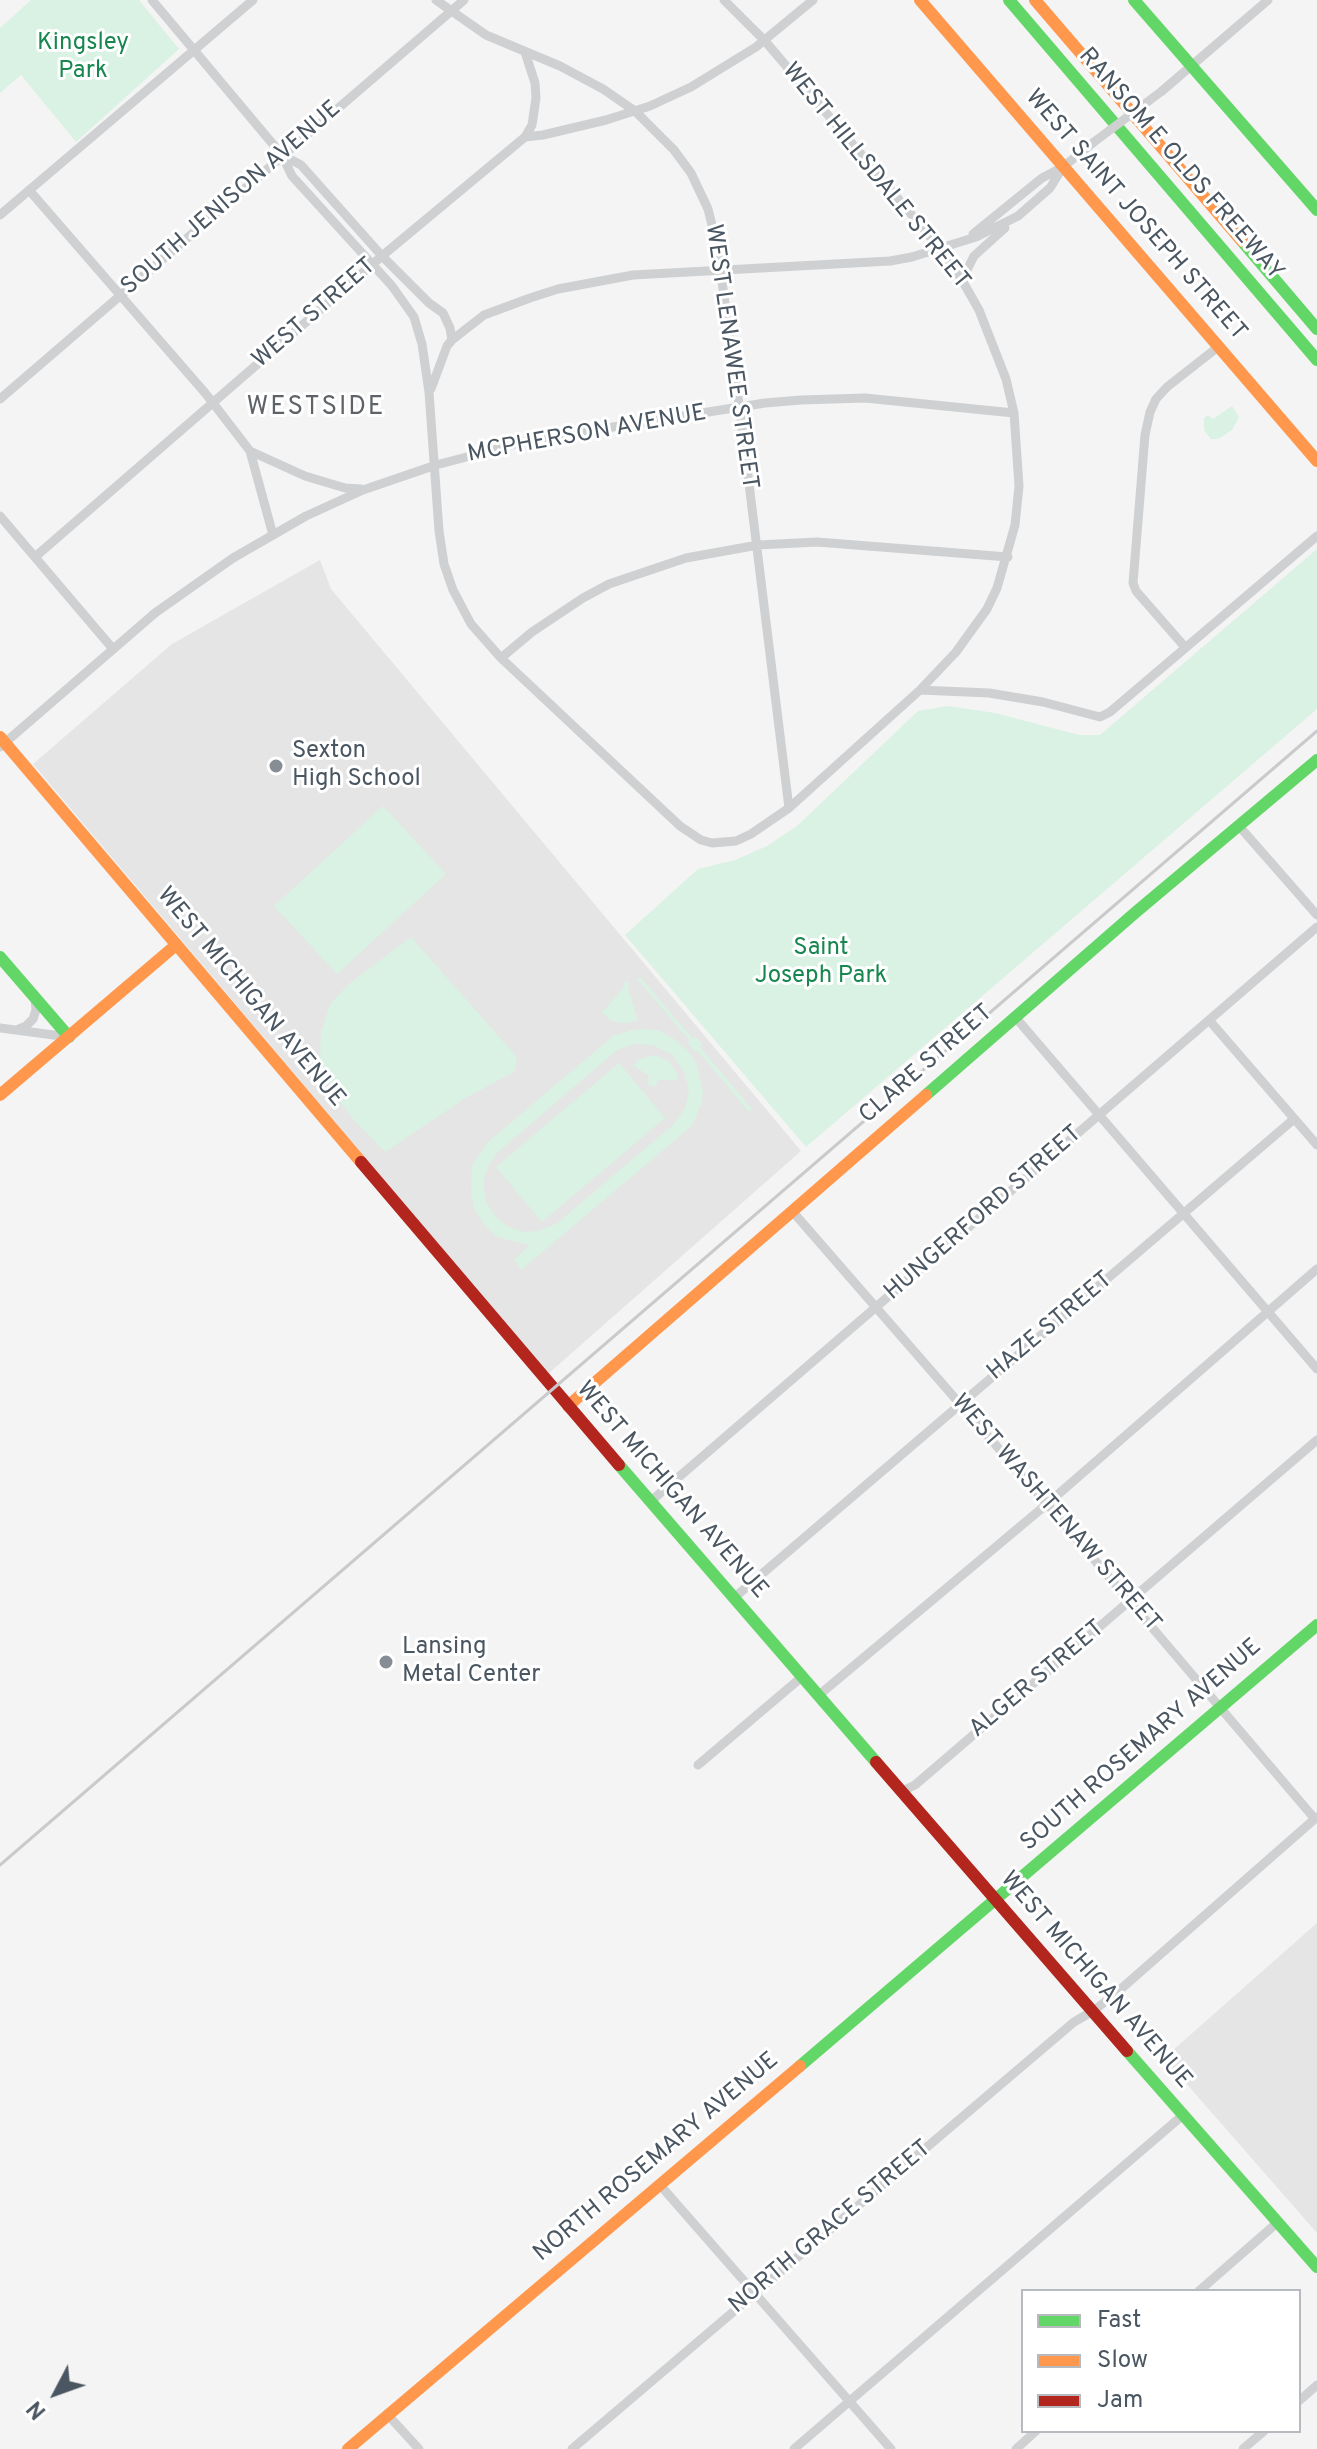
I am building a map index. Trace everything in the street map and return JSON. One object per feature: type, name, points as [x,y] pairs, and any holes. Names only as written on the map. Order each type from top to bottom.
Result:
[{"type":"main road","name":"WEST SAINT JOSEPH STREET","points":[[920,0],[1317,461]]},
{"type":"main road","name":"RANSOM E OLDS FREEWAY","points":[[1006,0],[1317,360]]},
{"type":"main road","name":"RANSOM E OLDS FREEWAY","points":[[1035,0],[1317,329]]},
{"type":"main road","points":[[1045,0],[1115,94]]},
{"type":"main road","points":[[1134,0],[1317,210]]},
{"type":"main road","name":"WEST MICHIGAN AVENUE","points":[[2,742],[568,1406],[1317,2267]]},
{"type":"main road","name":"CLARE STREET","points":[[568,1406],[1136,912],[1317,760]]},
{"type":"main road","points":[[0,1095],[176,945]]},
{"type":"main road","points":[[0,957],[69,1037]]},
{"type":"main road","name":"SOUTH ROSEMARY AVENUE","points":[[995,1900],[1317,1625]]},
{"type":"main road","name":"NORTH ROSEMARY AVENUE","points":[[348,2449],[995,1900]]},
{"type":"street","points":[[152,0],[282,155],[301,165],[382,256],[443,313],[452,340]]},
{"type":"street","points":[[0,215],[253,0]]},
{"type":"street","name":"WEST LENAWEE STREET","points":[[436,0],[486,35],[560,66],[603,89],[635,111],[674,150],[691,173],[708,209],[717,245],[758,545],[789,808]]},
{"type":"street","name":"SOUTH JENISON AVENUE","points":[[0,399],[464,0]]},
{"type":"street","name":"WEST HILLSDALE STREET","points":[[282,155],[292,176],[373,264],[414,317],[422,344],[429,392],[439,531],[449,579],[471,624],[501,658],[680,826],[701,840],[712,843],[736,841],[789,808],[920,690],[956,652],[987,609],[1008,557],[1019,486],[1014,413],[997,354],[979,310],[962,280],[940,249],[765,41],[724,0]]},
{"type":"street","name":"WEST STREET","points":[[35,557],[382,256],[525,137],[635,111],[703,81],[765,41],[813,0]]},
{"type":"street","points":[[959,243],[1162,91],[1268,0]]},
{"type":"street","points":[[525,52],[535,83],[536,98],[532,125],[525,137]]},
{"type":"street","points":[[962,280],[974,256],[1050,188],[1063,167]]},
{"type":"street","points":[[29,190],[214,404],[250,451],[273,535]]},
{"type":"street","points":[[429,392],[452,340],[484,315],[558,289],[633,275],[890,261],[959,243],[1018,216]]},
{"type":"street","points":[[1184,646],[1136,591],[1133,583],[1145,435],[1156,399],[1218,347]]},
{"type":"street","name":"MCPHERSON AVENUE","points":[[2,742],[190,587],[233,558],[306,516],[363,490],[436,465],[531,440],[765,403],[833,397],[865,398],[1014,413]]},
{"type":"street","points":[[250,451],[315,480],[363,490]]},
{"type":"street","points":[[0,516],[113,649]]},
{"type":"street","points":[[920,690],[989,693],[1043,702],[1100,717],[1110,712],[1317,536]]},
{"type":"street","points":[[501,658],[532,632],[583,598],[609,584],[686,558],[758,545],[817,542],[1008,557]]},
{"type":"street","points":[[1239,826],[1317,915]]},
{"type":"street","name":"HUNGERFORD STREET","points":[[651,1501],[1317,927]]},
{"type":"street","points":[[16,1030],[33,1019],[35,998]]},
{"type":"street","points":[[1016,1018],[1317,1369]]},
{"type":"street","points":[[1209,1020],[1317,1145]]},
{"type":"street","points":[[0,1028],[69,1037]]},
{"type":"street","name":"HAZE STREET","points":[[735,1597],[1294,1119]]},
{"type":"street","name":"WEST WASHTENAW STREET","points":[[793,1212],[1316,1818]]},
{"type":"street","points":[[819,1695],[1047,1504],[1317,1269]]},
{"type":"street","name":"ALGER STREET","points":[[902,1791],[915,1785],[1317,1440]]},
{"type":"street","points":[[698,1765],[803,1676]]},
{"type":"street","name":"NORTH GRACE STREET","points":[[572,2449],[1074,2022],[1093,2011],[1316,1818]]},
{"type":"street","points":[[794,2449],[1183,2115]]},
{"type":"street","points":[[660,2185],[891,2449]]},
{"type":"street","points":[[1201,2289],[1278,2222]]},
{"type":"street","points":[[1301,2399],[1317,2385]]},
{"type":"street","points":[[387,2414],[419,2449]]},
{"type":"street","points":[[1016,2449],[1034,2433]]},
{"type":"street","points":[[1243,2449],[1262,2433]]},
{"type":"shaded area","points":[[320,560],[331,589],[801,1151],[548,1374],[33,764],[172,644]]},
{"type":"shaded area","points":[[1317,1923],[1317,2233],[1164,2058]]},
{"type":"green space","name":"Kingsley Park","points":[[31,0],[139,0],[179,49],[76,142],[21,75],[0,93],[0,28]]},
{"type":"green space","points":[[1232,406],[1239,417],[1232,430],[1218,439],[1211,439],[1204,430],[1204,418],[1208,415],[1213,419]]},
{"type":"green space","name":"Saint Joseph Park","points":[[1317,549],[1317,709],[806,1147],[625,935],[698,869],[735,860],[767,846],[797,826],[918,711],[948,706],[995,713],[1079,735],[1100,735]]},
{"type":"green space","points":[[383,806],[446,874],[337,974],[274,906]]},
{"type":"green space","points":[[411,937],[517,1057],[514,1072],[467,1097],[385,1152],[333,1093],[320,1063],[321,1032],[330,1004],[350,983]]},
{"type":"green space","points":[[640,977],[693,1039],[696,1037],[702,1044],[700,1047],[752,1109],[749,1112],[697,1050],[695,1052],[688,1043],[690,1041],[637,979]]},
{"type":"green space","points":[[625,981],[629,982],[638,1020],[627,1023],[611,1021],[602,1013],[624,987]]},
{"type":"green space","points":[[632,1030],[660,1031],[688,1051],[696,1062],[703,1092],[693,1124],[521,1270],[514,1260],[530,1245],[497,1237],[486,1227],[474,1208],[472,1165],[488,1142],[613,1036]],"holes":[[[634,1044],[653,1045],[671,1054],[684,1071],[689,1091],[685,1109],[674,1124],[556,1224],[538,1231],[524,1232],[509,1227],[496,1217],[486,1202],[483,1183],[488,1167],[498,1152],[617,1050]]]},
{"type":"green space","points":[[654,1055],[669,1061],[677,1073],[677,1080],[658,1080],[655,1087],[647,1084],[649,1076],[633,1065],[640,1059]]},
{"type":"green space","points":[[619,1063],[665,1118],[542,1222],[496,1167]]},
{"type":"railway","points":[[0,1865],[1317,731]]},
{"type":"traffic: fast","points":[[1009,0],[1317,360]]},
{"type":"traffic: fast","points":[[1134,0],[1317,210]]},
{"type":"traffic: fast","points":[[1242,241],[1317,329]]},
{"type":"traffic: fast","points":[[926,1095],[1317,760]]},
{"type":"traffic: fast","points":[[0,957],[69,1037]]},
{"type":"traffic: fast","points":[[619,1465],[876,1762]]},
{"type":"traffic: fast","points":[[800,2066],[1317,1625]]},
{"type":"traffic: fast","points":[[1127,2051],[1317,2267]]},
{"type":"traffic: slow","points":[[920,0],[1317,461]]},
{"type":"traffic: slow","points":[[1035,0],[1242,241]]},
{"type":"traffic: slow","points":[[0,737],[361,1162]]},
{"type":"traffic: slow","points":[[0,1095],[176,945]]},
{"type":"traffic: slow","points":[[568,1406],[926,1095]]},
{"type":"traffic: slow","points":[[348,2449],[800,2066]]},
{"type":"traffic: jam","points":[[361,1162],[619,1465]]},
{"type":"traffic: jam","points":[[876,1762],[1127,2051]]},
{"type":"place","name":"Sexton High School","points":[[276,766]]},
{"type":"place","name":"Lansing Metal Center","points":[[386,1662]]},
{"type":"district","name":"WESTSIDE","points":[[316,409]]}]
